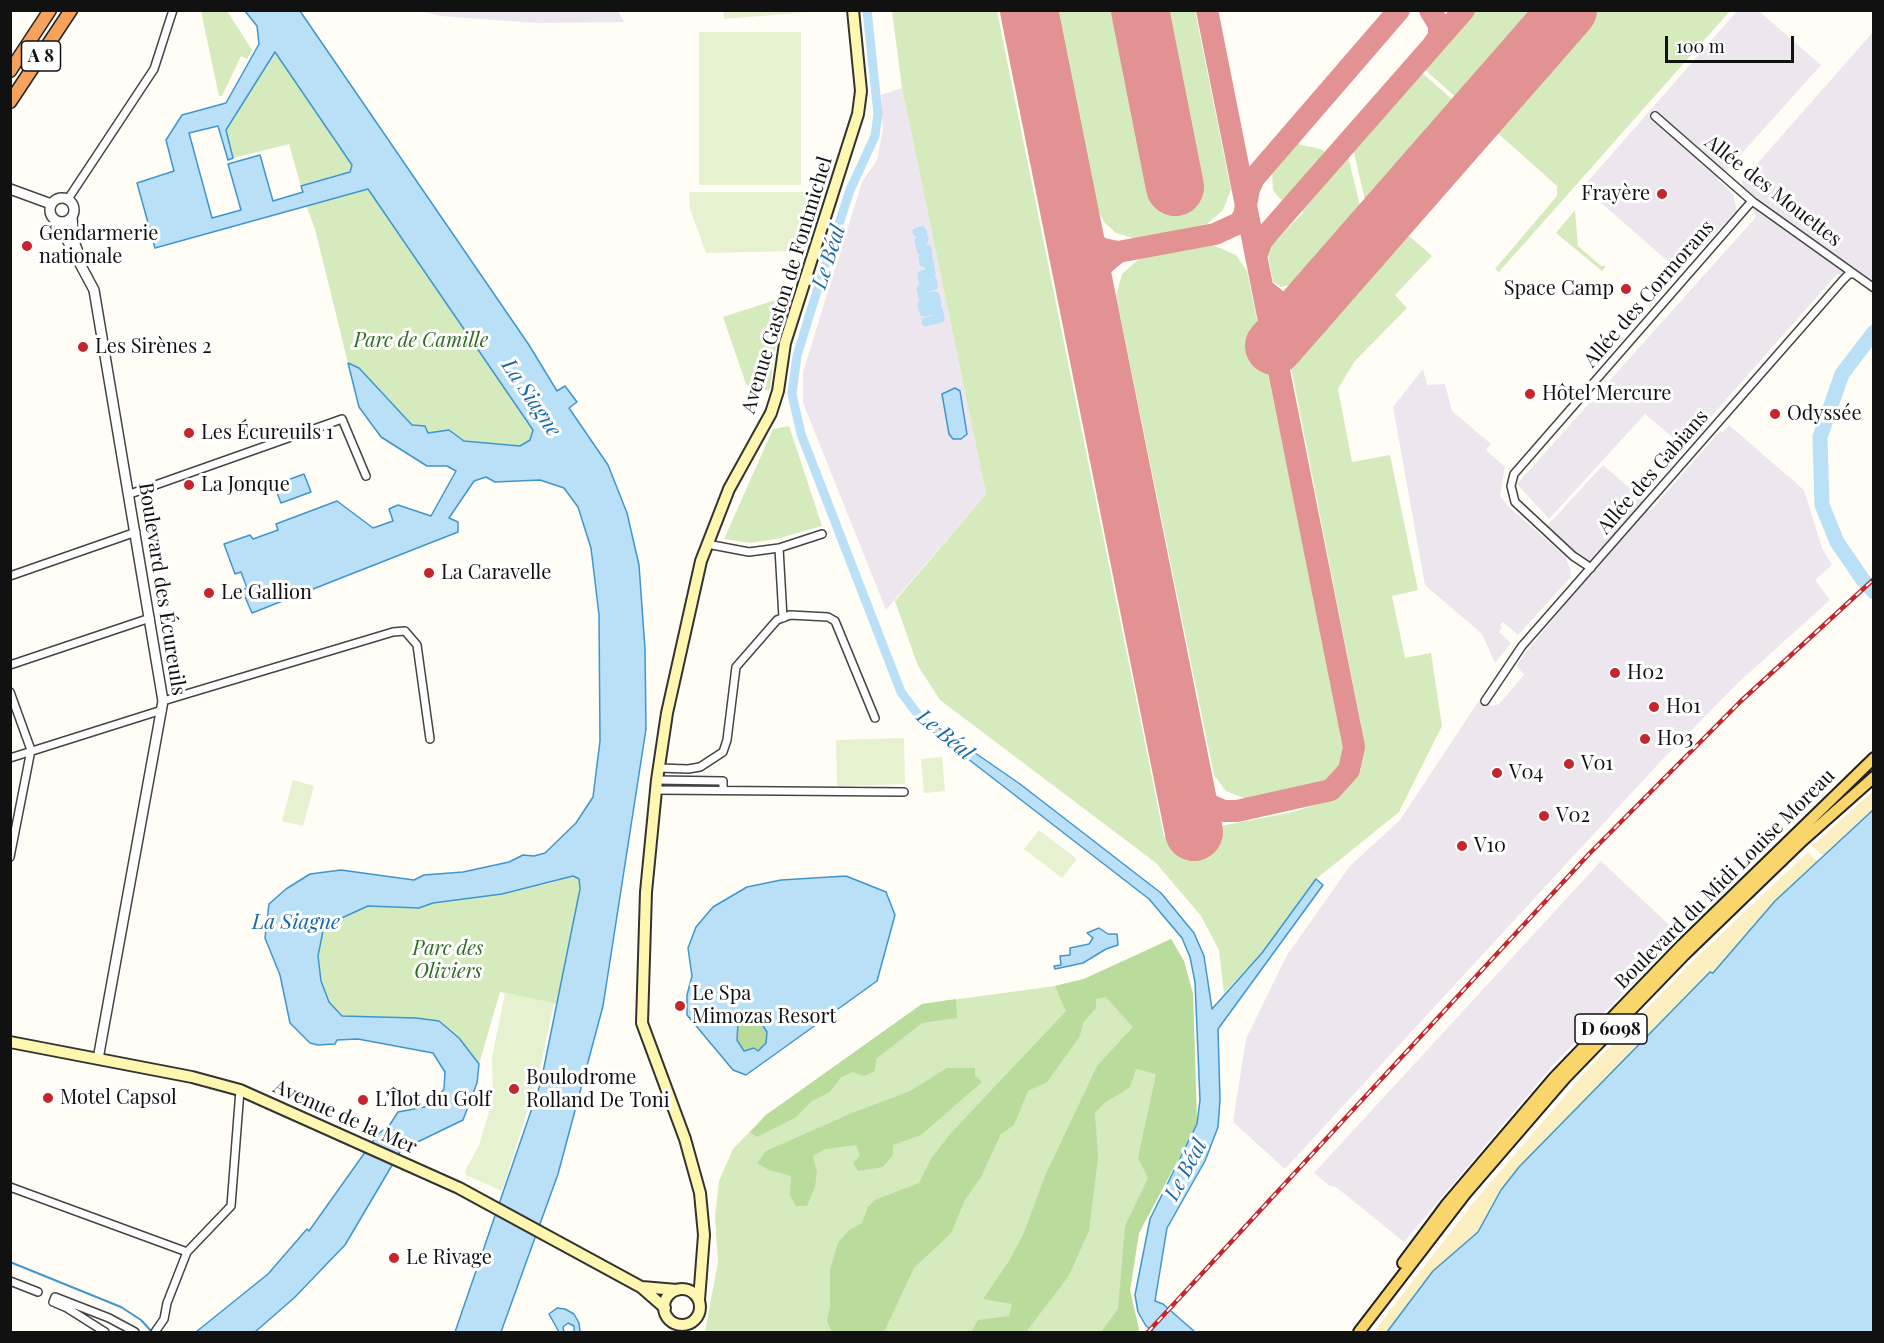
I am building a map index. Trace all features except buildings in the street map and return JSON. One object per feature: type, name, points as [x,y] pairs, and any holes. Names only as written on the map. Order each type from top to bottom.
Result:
[{"type":"highway","name":"A 8","points":[[10,71],[50,10]]},
{"type":"highway","name":"A 8","points":[[10,102],[71,10]]},
{"type":"highway","points":[[10,66],[21,55]]},
{"type":"main road","name":"Avenue Gaston de Fontmichel","points":[[699,1300],[704,1221],[700,1193],[685,1139],[642,1023],[646,892],[657,779],[667,713],[707,544],[729,489],[771,413],[778,391],[785,343],[858,114],[861,91],[853,10]]},
{"type":"main road","name":"Boulevard du Midi Louise Moreau","points":[[1377,1307],[1383,1292],[1447,1204],[1554,1078],[1682,945],[1874,758]]},
{"type":"main road","name":"Boulevard du Midi Louise Moreau","points":[[1359,1332],[1465,1194],[1565,1078],[1684,955],[1803,840],[1874,777]]},
{"type":"main road","name":"Avenue de la Mer","points":[[10,1042],[192,1077],[240,1090],[405,1162],[489,1204],[641,1287]]},
{"type":"main road","points":[[664,1308],[668,1297],[701,1274]]},
{"type":"main road","points":[[641,1287],[691,1292],[699,1300],[700,1310],[694,1332]]},
{"type":"main road","points":[[641,1287],[664,1308],[667,1317],[677,1328],[696,1319]]},
{"type":"street","points":[[68,199],[154,69],[173,10]]},
{"type":"street","name":"Allée des Mouettes","points":[[1655,116],[1752,201],[1874,288]]},
{"type":"street","points":[[10,189],[51,204]]},
{"type":"street","points":[[57,199],[68,199],[74,208],[72,217],[65,222],[57,221],[50,211],[51,204],[57,199]]},
{"type":"street","name":"Allée des Cormorans","points":[[1591,568],[1573,556],[1515,502],[1511,486],[1514,474],[1752,201]]},
{"type":"street","name":"Boulevard des Écureuils","points":[[72,217],[74,241],[84,269]]},
{"type":"street","name":"Boulevard des Écureuils","points":[[57,221],[94,290],[130,494],[162,706],[98,1059]]},
{"type":"street","name":"Allée des Gabians","points":[[1485,701],[1521,646],[1843,279],[1849,274],[1854,274]]},
{"type":"street","points":[[130,494],[342,419],[366,476]]},
{"type":"street","points":[[10,576],[136,532]]},
{"type":"street","points":[[707,544],[749,552],[779,548],[822,534]]},
{"type":"street","points":[[779,548],[783,618]]},
{"type":"street","points":[[657,779],[700,767],[723,752],[727,740],[734,671],[762,637],[783,618],[790,615],[817,615],[835,621],[875,718]]},
{"type":"street","points":[[10,665],[150,618]]},
{"type":"street","points":[[10,758],[162,706],[393,632],[405,631],[417,645],[430,739]]},
{"type":"street","points":[[10,692],[31,750],[10,857]]},
{"type":"street","points":[[657,779],[723,781],[723,789],[904,792]]},
{"type":"street","points":[[156,1331],[188,1252],[231,1206],[240,1090]]},
{"type":"street","points":[[10,1187],[188,1252]]},
{"type":"street","points":[[10,1281],[38,1292]]},
{"type":"street","points":[[105,1332],[53,1302],[55,1297],[110,1318],[135,1332]]},
{"type":"shaded area","points":[[421,11],[618,11],[624,22],[536,23],[441,16]]},
{"type":"shaded area","points":[[1737,11],[1759,11],[1821,65],[1718,180],[1733,194],[1737,211],[1679,271],[1583,187]]},
{"type":"shaded area","points":[[1873,32],[1873,282],[1837,274],[1684,447],[1645,414],[1549,519],[1517,484],[1756,217],[1741,182]]},
{"type":"shaded area","points":[[902,88],[986,494],[886,610],[803,403],[803,372],[862,182],[877,160],[883,129],[881,95]]},
{"type":"shaded area","points":[[1423,369],[1427,385],[1445,384],[1452,411],[1491,444],[1486,450],[1505,467],[1500,496],[1509,507],[1565,556],[1571,571],[1570,578],[1518,635],[1503,622],[1500,625],[1502,628],[1499,632],[1511,643],[1495,663],[1482,634],[1425,585],[1393,407]]},
{"type":"shaded area","points":[[1729,425],[1804,490],[1822,548],[1832,565],[1815,580],[1830,600],[1739,682],[1661,761],[1285,1169],[1233,1122],[1246,1039],[1287,955],[1350,866],[1400,820],[1480,699],[1492,706],[1499,704],[1524,675],[1516,665],[1594,569],[1547,526],[1603,465],[1640,497],[1650,511],[1720,431],[1723,432]]},
{"type":"shaded area","points":[[1601,861],[1680,935],[1552,1066],[1404,1242],[1336,1187],[1330,1186],[1314,1173]]},
{"type":"green space","points":[[822,10],[724,19],[723,11]]},
{"type":"green space","points":[[1472,10],[1538,11],[1459,100],[1422,67]]},
{"type":"green space","points":[[201,11],[227,11],[252,50],[247,59],[241,56],[222,96],[219,96]]},
{"type":"green space","points":[[892,11],[997,11],[1164,837],[1293,812],[1337,798],[1361,770],[1361,726],[1291,367],[1293,357],[1307,339],[1399,234],[1407,234],[1432,256],[1395,295],[1407,308],[1354,362],[1338,389],[1352,462],[1390,455],[1418,590],[1392,596],[1405,658],[1431,653],[1442,726],[1399,812],[1316,879],[1262,953],[1224,993],[1219,950],[1201,916],[1156,863],[940,700],[918,666],[895,601],[986,494],[902,88]]},
{"type":"green space","points":[[1058,11],[1195,11],[1231,190],[1223,210],[1207,224],[1136,239],[1116,233],[1105,223],[1098,211]]},
{"type":"green space","points":[[1593,11],[1730,11],[1499,272],[1495,269],[1557,196],[1557,186],[1491,127]]},
{"type":"green space","points":[[699,32],[801,32],[801,185],[699,185]]},
{"type":"green space","points":[[275,52],[352,165],[350,172],[301,186],[289,144],[233,158],[226,130]]},
{"type":"green space","points":[[1419,70],[1456,103],[1366,205],[1353,148]]},
{"type":"green space","points":[[1294,143],[1324,150],[1325,158],[1287,201],[1280,199],[1273,190],[1272,171]]},
{"type":"green space","points":[[1347,152],[1361,210],[1300,282],[1281,287],[1273,282],[1267,249],[1303,213],[1303,202]]},
{"type":"green space","name":"Parc de Camille","points":[[368,189],[533,430],[530,440],[521,446],[464,441],[449,430],[428,433],[412,425],[359,369],[348,363],[315,229],[306,205]]},
{"type":"green space","points":[[689,192],[813,192],[797,251],[706,253],[690,209]]},
{"type":"green space","name":"Space Camp","points":[[1575,210],[1578,246],[1601,266],[1606,266],[1602,271],[1556,233]]},
{"type":"green space","points":[[1213,245],[1236,255],[1247,271],[1343,741],[1341,763],[1323,785],[1246,799],[1226,791],[1214,775],[1116,296],[1122,274],[1139,259]]},
{"type":"green space","points":[[791,295],[774,354],[770,390],[755,391],[746,384],[723,317]]},
{"type":"green space","points":[[789,426],[822,526],[776,539],[750,543],[724,539],[773,429]]},
{"type":"green space","points":[[904,738],[905,784],[837,786],[836,740]]},
{"type":"green space","points":[[942,757],[945,791],[924,793],[921,759]]},
{"type":"green space","points":[[293,780],[314,786],[303,826],[282,821]]},
{"type":"green space","points":[[1039,830],[1077,859],[1062,878],[1024,849]]},
{"type":"green space","name":"Parc des Oliviers","points":[[568,876],[579,879],[580,889],[557,1004],[500,992],[479,1064],[459,1038],[416,1018],[342,1017],[329,1002],[321,981],[318,956],[324,926],[337,918],[368,906],[419,908],[433,903],[502,894],[555,882]]},
{"type":"green space","points":[[1171,939],[1184,961],[1193,994],[1197,1124],[1139,1233],[1130,1290],[1139,1330],[1137,1332],[705,1332],[718,1262],[715,1217],[719,1181],[733,1149],[766,1115],[922,1004],[1055,986],[1084,979]]},
{"type":"green space","points":[[1171,939],[1184,961],[1193,994],[1197,1124],[1139,1233],[1130,1290],[1139,1330],[1137,1332],[1101,1332],[1118,1309],[1125,1226],[1148,1178],[1138,1158],[1156,1074],[1136,1069],[1130,1087],[1103,1104],[1095,1113],[1098,1158],[1089,1231],[1068,1277],[1026,1332],[971,1332],[978,1320],[1009,1316],[1012,1304],[983,1299],[1009,1261],[1023,1235],[1045,1176],[1097,1066],[1133,1027],[1106,997],[1096,999],[1096,1008],[1083,1023],[1080,1036],[1047,1082],[1028,1091],[1014,1125],[1001,1134],[981,1177],[965,1200],[951,1233],[914,1268],[884,1332],[832,1332],[827,1321],[830,1307],[830,1270],[838,1243],[849,1230],[862,1223],[868,1207],[875,1200],[919,1183],[932,1157],[952,1132],[1066,1011],[1055,986],[1084,979]]},
{"type":"green space","name":"Boulodrome Rolland De Toni","points":[[505,993],[554,1003],[539,1073],[502,1191],[466,1175],[465,1171],[479,1145],[493,1099],[492,1058]]},
{"type":"green space","points":[[956,999],[957,1018],[922,1023],[876,1059],[875,1071],[864,1076],[853,1072],[841,1077],[830,1092],[812,1101],[795,1118],[757,1137],[750,1132],[766,1115],[922,1004]]},
{"type":"green space","points":[[748,1014],[758,1018],[767,1032],[766,1043],[758,1051],[754,1048],[745,1051],[737,1040],[738,1023]]},
{"type":"green space","points":[[947,1068],[975,1068],[975,1075],[982,1082],[921,1135],[893,1145],[893,1155],[883,1167],[858,1171],[853,1163],[860,1156],[856,1145],[825,1149],[813,1156],[817,1172],[815,1187],[807,1206],[796,1206],[790,1195],[791,1176],[769,1170],[757,1163],[766,1151],[852,1113],[910,1091]]},
{"type":"sand","points":[[1873,791],[1873,810],[1824,857],[1812,846]]},
{"type":"sand","points":[[1808,852],[1818,862],[1775,901],[1713,973],[1710,972],[1519,1167],[1501,1190],[1478,1232],[1433,1271],[1387,1332],[1379,1332],[1376,1329],[1474,1202],[1589,1068],[1693,961]]},
{"type":"water","name":"La Siagne","points":[[245,11],[300,11],[529,345],[557,391],[565,386],[577,402],[569,408],[608,465],[627,513],[639,565],[645,649],[646,729],[603,1006],[558,1174],[501,1332],[455,1332],[541,1082],[580,889],[579,879],[573,876],[502,894],[433,903],[419,908],[368,906],[324,926],[318,956],[321,981],[329,1002],[342,1016],[416,1018],[439,1021],[459,1038],[479,1064],[477,1083],[463,1120],[401,1150],[345,1245],[294,1298],[255,1332],[196,1332],[268,1274],[307,1229],[309,1231],[378,1134],[389,1126],[398,1112],[430,1106],[444,1089],[445,1072],[433,1053],[358,1039],[337,1040],[335,1044],[318,1045],[310,1043],[290,1023],[280,975],[265,938],[269,904],[286,889],[310,874],[341,870],[414,880],[424,875],[463,872],[509,862],[523,855],[534,856],[545,853],[576,823],[593,797],[600,741],[599,615],[591,548],[578,507],[564,488],[540,480],[495,482],[486,477],[474,481],[449,518],[458,522],[458,532],[252,613],[242,590],[247,588],[241,572],[235,574],[224,544],[250,535],[253,539],[278,530],[276,524],[337,501],[373,528],[393,521],[389,509],[398,505],[431,516],[456,471],[447,466],[427,466],[381,437],[359,407],[348,363],[359,368],[412,425],[425,426],[428,433],[449,430],[464,441],[520,446],[530,440],[533,430],[368,189],[155,248],[137,183],[174,171],[166,140],[182,115],[226,103],[259,44],[257,26]],"holes":[[[275,52],[352,165],[350,172],[301,186],[303,192],[273,201],[260,155],[228,164],[241,210],[212,218],[189,133],[218,126],[228,160],[233,158],[226,130]]]},
{"type":"water","points":[[955,388],[960,391],[967,434],[961,439],[953,439],[949,434],[942,394]]},
{"type":"water","points":[[304,474],[311,492],[281,503],[274,485]]},
{"type":"water","points":[[926,719],[1020,784],[1161,893],[1194,933],[1204,956],[1212,1009],[1262,953],[1316,879],[1323,885],[1218,1029],[1220,1100],[1218,1127],[1205,1161],[1167,1228],[1155,1301],[1163,1304],[1195,1332],[1154,1332],[1146,1326],[1138,1312],[1135,1295],[1150,1219],[1197,1124],[1200,1100],[1195,982],[1190,957],[1182,938],[1149,899],[923,724],[922,720]]},
{"type":"water","points":[[1873,810],[1873,1332],[1387,1332],[1433,1271],[1478,1232],[1501,1190],[1519,1167],[1710,972],[1713,973],[1775,901]]},
{"type":"water","points":[[846,876],[886,892],[895,915],[877,981],[746,1075],[733,1070],[687,1015],[687,995],[692,976],[688,948],[696,927],[713,907],[747,887],[781,880]],"holes":[[[748,1014],[758,1018],[767,1032],[766,1043],[758,1051],[754,1048],[744,1051],[737,1040],[738,1023]]]},
{"type":"water","points":[[1099,928],[1108,934],[1117,934],[1118,945],[1106,949],[1083,963],[1055,969],[1054,966],[1061,965],[1060,956],[1070,955],[1070,948],[1089,944],[1093,938],[1087,933]]},
{"type":"water","points":[[557,1308],[574,1314],[579,1323],[580,1332],[574,1332],[574,1326],[568,1323],[563,1327],[564,1332],[559,1332],[549,1314]]},
{"type":"waterway","name":"Le Béal","points":[[867,10],[878,114],[875,136],[850,190],[811,310],[797,356],[792,394],[801,434],[901,692],[922,720],[931,727]]},
{"type":"waterway","points":[[917,232],[922,231],[924,240],[919,241],[921,250],[927,249],[928,257],[923,258],[924,263],[929,262],[931,273],[922,275],[923,281],[932,280],[933,286],[921,289],[923,298],[935,296],[937,303],[922,305],[924,312],[938,309],[940,318],[926,322]]},
{"type":"waterway","points":[[1874,332],[1842,374],[1820,437],[1822,505],[1837,542],[1874,592]]},
{"type":"waterway","points":[[10,1262],[121,1307],[141,1320],[152,1332]]},
{"type":"taxiway","points":[[1180,765],[1193,793],[1203,802],[1224,811],[1237,811],[1331,790],[1349,770],[1354,747],[1207,10]]},
{"type":"taxiway","points":[[1090,313],[1093,276],[1118,252],[1215,234],[1239,223],[1244,216],[1249,189],[1254,178],[1399,10]]},
{"type":"taxiway","points":[[1430,10],[1439,25],[1439,36],[1433,45]]},
{"type":"taxiway","points":[[1256,257],[1261,242],[1269,232],[1464,10]]},
{"type":"taxiway","points":[[1070,216],[1090,242],[1103,249],[1118,252]]},
{"type":"taxiway","points":[[1263,289],[1278,301],[1288,304],[1318,297]]},
{"type":"runway","points":[[1029,10],[1194,832]]},
{"type":"runway","points":[[1140,10],[1175,187]]},
{"type":"runway","points":[[1274,346],[1568,10]]},
{"type":"railway","points":[[1148,1332],[1589,854],[1741,701],[1874,579]]},
{"type":"place","name":"Frayère","points":[[1662,194]]},
{"type":"place","name":"Gendarmerie nationale","points":[[27,246]]},
{"type":"place","name":"Space Camp","points":[[1626,289]]},
{"type":"place","name":"Les Sirènes 2","points":[[83,347]]},
{"type":"place","name":"Hôtel Mercure","points":[[1530,394]]},
{"type":"place","name":"Odyssée","points":[[1775,414]]},
{"type":"place","name":"Les Écureuils 1","points":[[189,433]]},
{"type":"place","name":"La Jonque","points":[[189,485]]},
{"type":"place","name":"La Caravelle","points":[[429,573]]},
{"type":"place","name":"Le Gallion","points":[[209,593]]},
{"type":"place","name":"H02","points":[[1615,673]]},
{"type":"place","name":"H01","points":[[1654,707]]},
{"type":"place","name":"H03","points":[[1645,739]]},
{"type":"place","name":"V01","points":[[1569,764]]},
{"type":"place","name":"V04","points":[[1497,773]]},
{"type":"place","name":"V02","points":[[1544,816]]},
{"type":"place","name":"V10","points":[[1462,846]]},
{"type":"place","name":"Le Spa Mimozas Resort","points":[[680,1006]]},
{"type":"place","name":"Boulodrome Rolland De Toni","points":[[514,1089]]},
{"type":"place","name":"Motel Capsol","points":[[48,1098]]},
{"type":"place","name":"L’Îlot du Golf","points":[[363,1100]]},
{"type":"place","name":"Le Rivage","points":[[394,1258]]}]
